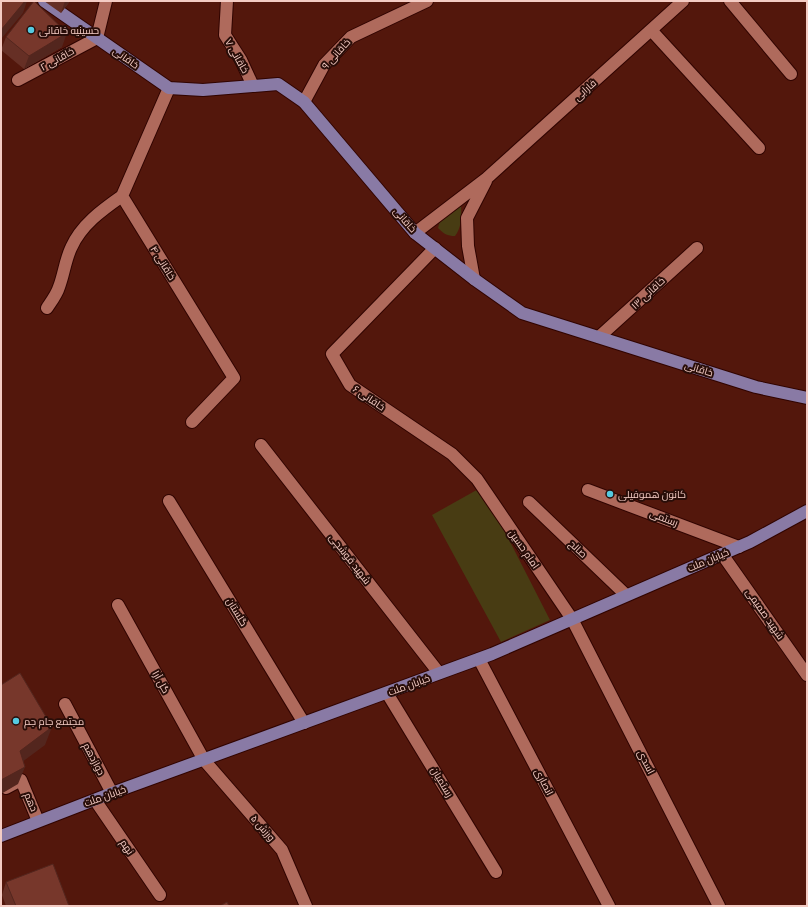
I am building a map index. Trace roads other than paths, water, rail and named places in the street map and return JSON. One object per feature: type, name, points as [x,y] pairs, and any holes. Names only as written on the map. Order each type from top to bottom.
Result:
[{"type":"main road","name":"خاقانی","points":[[44,1],[169,88],[203,90],[278,84],[304,102],[415,233],[474,279],[522,313],[756,387],[807,398]]},
{"type":"main road","name":"خیابان ملت","points":[[1,836],[112,793],[479,659],[739,547],[807,510]]},
{"type":"street","points":[[96,38],[106,1]]},
{"type":"street","name":"خاقانی ۷","points":[[226,1],[225,35],[241,60],[253,86]]},
{"type":"street","name":"خاقانی ٩","points":[[304,102],[324,65],[351,37],[427,1]]},
{"type":"street","name":"فارابی","points":[[415,233],[487,178],[683,1]]},
{"type":"street","points":[[730,1],[791,74]]},
{"type":"street","points":[[651,30],[759,148]]},
{"type":"street","name":"خاقانی ۲","points":[[18,80],[96,38]]},
{"type":"street","points":[[47,308],[59,288],[64,267],[71,248],[81,231],[102,211],[122,196],[169,88]]},
{"type":"street","name":"فارابی","points":[[474,279],[468,246],[467,218],[487,178]]},
{"type":"street","name":"خاقانی ۴","points":[[122,196],[234,378],[192,422]]},
{"type":"street","name":"خاقانی ۶","points":[[435,248],[332,354],[350,385],[452,454],[477,479]]},
{"type":"street","name":"خاقانی ۱۳","points":[[599,338],[697,248]]},
{"type":"street","name":"شهید قوشچی","points":[[261,445],[439,674]]},
{"type":"street","name":"امام حسین","points":[[477,479],[572,619]]},
{"type":"street","name":"رستمی","points":[[588,490],[739,547]]},
{"type":"street","name":"گلستان","points":[[169,501],[304,723]]},
{"type":"street","name":"صالح","points":[[529,502],[626,595]]},
{"type":"street","name":"شهید صمیمی","points":[[722,554],[807,675]]},
{"type":"street","name":"گل آرا","points":[[118,605],[204,760]]},
{"type":"street","name":"اسدی","points":[[572,619],[720,906]]},
{"type":"street","name":"انصاری","points":[[479,659],[609,906]]},
{"type":"street","name":"رستمیان","points":[[387,693],[496,872]]},
{"type":"street","name":"دوازدهم","points":[[65,704],[112,793]]},
{"type":"street","name":"ورزش ۵","points":[[204,760],[282,850],[306,906]]},
{"type":"street","name":"دهم","points":[[4,789],[21,780],[38,821]]},
{"type":"street","name":"نهم","points":[[95,800],[160,895]]},
{"type":"place","name":"حسینیه خاقانی","points":[[31,30]]},
{"type":"place","name":"کانون هموفیلی","points":[[610,494]]},
{"type":"place","name":"مجتمع جام جم","points":[[16,721]]}]
